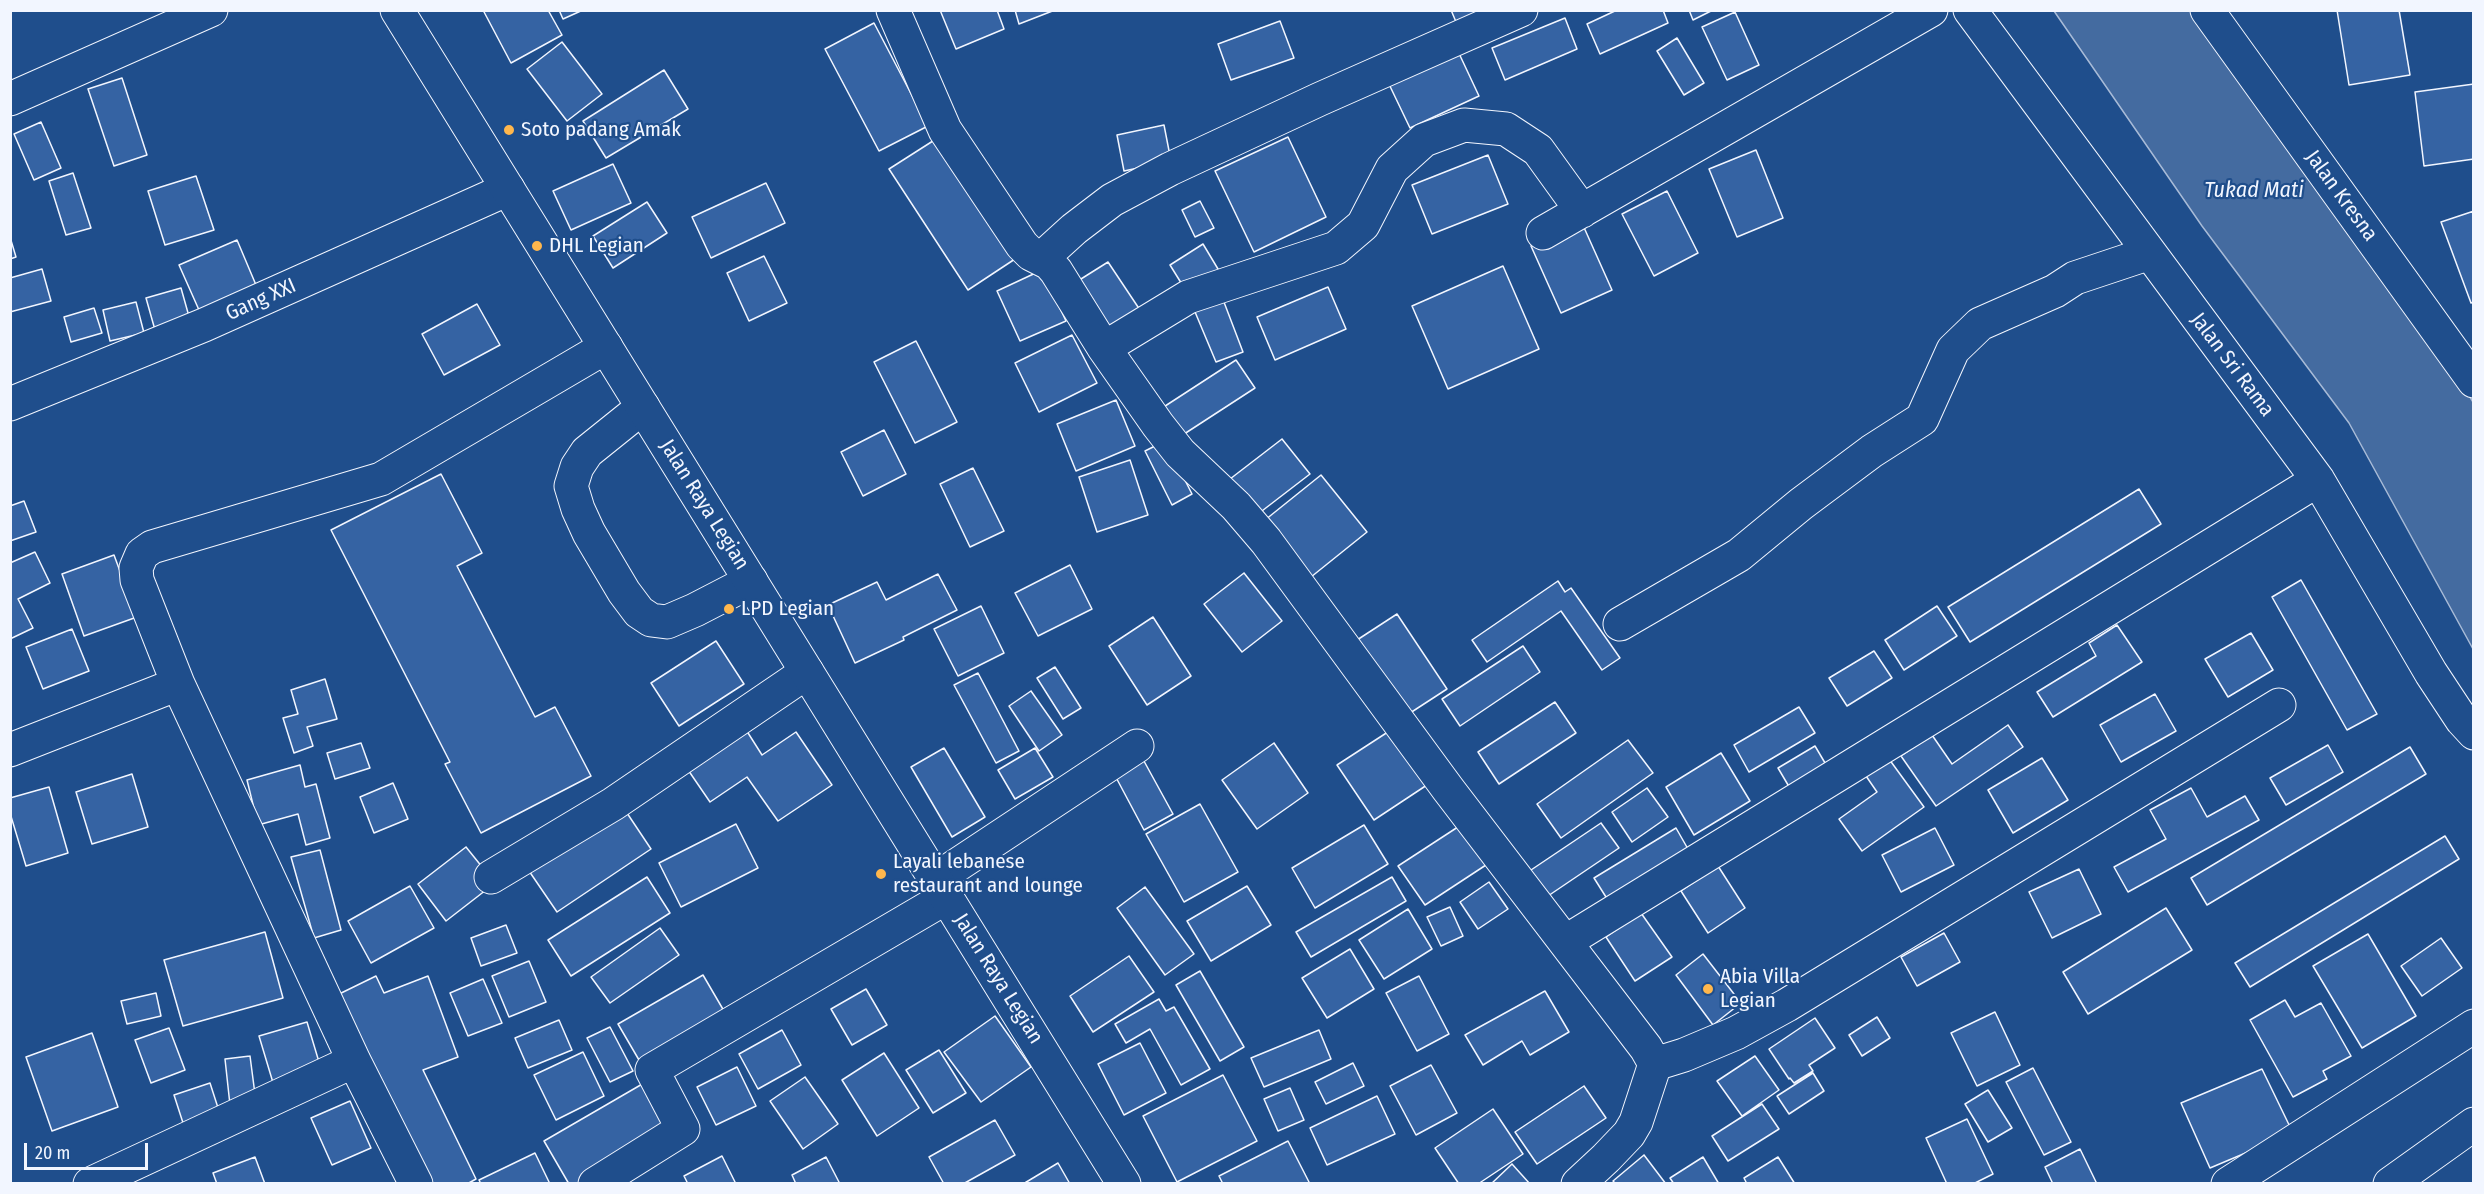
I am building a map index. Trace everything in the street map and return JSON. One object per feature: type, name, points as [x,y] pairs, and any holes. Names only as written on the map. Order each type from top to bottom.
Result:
[{"type":"street","points":[[10,99],[211,10]]},
{"type":"street","name":"Jalan Raya Legian","points":[[397,10],[1125,1184]]},
{"type":"street","points":[[893,10],[945,130],[1022,245],[1056,271],[1104,348],[1158,426],[1180,453],[1236,506],[1266,541],[1455,798],[1623,1015],[1655,1064],[1643,1105],[1629,1134],[1578,1184]]},
{"type":"street","points":[[1041,259],[1074,229],[1112,200],[1170,169],[1320,99],[1521,10]]},
{"type":"street","points":[[1543,233],[1931,10]]},
{"type":"street","name":"Jalan Sri Rama","points":[[1970,10],[2318,480],[2431,673],[2462,720],[2474,733]]},
{"type":"street","name":"Jalan Kresna","points":[[2207,10],[2474,381]]},
{"type":"street","points":[[1104,348],[1188,297],[1336,248],[1363,225],[1392,169],[1424,140],[1464,124],[1506,129],[1538,150],[1582,211]]},
{"type":"street","name":"Gang XXI","points":[[10,404],[204,325],[508,189]]},
{"type":"street","points":[[1620,624],[1739,555],[1801,504],[1872,451],[1922,419],[1953,350],[1980,324],[2055,291],[2075,278],[2150,253]]},
{"type":"street","points":[[416,1184],[354,1061],[178,684],[137,580],[136,568],[142,554],[152,547],[381,479],[606,347]]},
{"type":"street","points":[[643,407],[586,452],[577,467],[571,486],[578,510],[589,534],[624,592],[639,612],[651,620],[667,622],[704,606],[751,581]]},
{"type":"street","points":[[1566,942],[2318,480]]},
{"type":"street","points":[[491,877],[613,804],[807,672]]},
{"type":"street","points":[[10,750],[178,684]]},
{"type":"street","points":[[1655,1064],[1684,1055],[1736,1033],[1787,1005],[2279,705]]},
{"type":"street","points":[[595,1184],[683,1129],[652,1070],[941,888],[1137,746]]},
{"type":"street","points":[[2228,1184],[2474,1026]]},
{"type":"street","points":[[90,1184],[354,1061]]},
{"type":"street","points":[[2390,1184],[2474,1124]]},
{"type":"water","name":"Tukad Mati","points":[[2054,11],[2204,11],[2429,330],[2473,402],[2473,649],[2349,423],[2202,226]]},
{"type":"building","points":[[483,10],[548,10],[562,35],[511,63]]},
{"type":"building","points":[[559,10],[583,10],[563,19]]},
{"type":"building","points":[[940,10],[997,10],[1004,29],[956,49]]},
{"type":"building","points":[[1015,10],[1055,10],[1019,24]]},
{"type":"building","points":[[1451,10],[1501,10],[1459,29]]},
{"type":"building","points":[[1617,10],[1663,10],[1668,23],[1600,54],[1587,24]]},
{"type":"building","points":[[1689,10],[1713,10],[1693,20]]},
{"type":"building","points":[[2337,10],[2399,10],[2410,75],[2349,85]]},
{"type":"building","points":[[1735,12],[1759,65],[1727,80],[1702,27]]},
{"type":"building","points":[[1565,18],[1577,49],[1505,80],[1492,48]]},
{"type":"building","points":[[1280,21],[1294,58],[1231,80],[1218,44]]},
{"type":"building","points":[[874,23],[928,126],[879,151],[825,49]]},
{"type":"building","points":[[1677,38],[1704,83],[1684,95],[1657,51]]},
{"type":"building","points":[[562,42],[602,94],[567,121],[527,69]]},
{"type":"building","points":[[1456,47],[1479,96],[1410,128],[1387,80]]},
{"type":"building","points":[[664,70],[688,109],[606,158],[583,121]]},
{"type":"building","points":[[122,78],[147,155],[114,166],[88,89]]},
{"type":"building","points":[[2474,84],[2474,159],[2424,166],[2415,92]]},
{"type":"building","points":[[41,122],[61,168],[34,180],[14,134]]},
{"type":"building","points":[[1164,125],[1171,161],[1124,171],[1117,135]]},
{"type":"building","points":[[1288,137],[1326,217],[1254,252],[1215,171]]},
{"type":"building","points":[[936,139],[1015,259],[968,290],[889,169]]},
{"type":"building","points":[[1756,150],[1783,218],[1737,237],[1709,169]]},
{"type":"building","points":[[1488,155],[1508,204],[1432,234],[1412,185]]},
{"type":"building","points":[[613,164],[631,203],[571,230],[553,191]]},
{"type":"building","points":[[73,173],[91,228],[66,235],[49,181]]},
{"type":"building","points":[[196,176],[214,230],[165,245],[148,191]]},
{"type":"building","points":[[766,183],[785,223],[711,258],[692,217]]},
{"type":"building","points":[[1667,191],[1698,253],[1654,276],[1622,214]]},
{"type":"building","points":[[1200,201],[1214,228],[1195,237],[1182,210]]},
{"type":"building","points":[[647,202],[667,233],[613,268],[593,236]]},
{"type":"building","points":[[2474,211],[2474,302],[2471,303],[2441,222]]},
{"type":"building","points":[[1582,223],[1612,290],[1561,313],[1531,246]]},
{"type":"building","points":[[10,237],[16,257],[10,259]]},
{"type":"building","points":[[237,240],[256,285],[199,310],[179,265]]},
{"type":"building","points":[[1203,244],[1221,274],[1188,294],[1170,265]]},
{"type":"building","points":[[764,256],[787,303],[749,321],[727,273]]},
{"type":"building","points":[[1108,262],[1142,313],[1106,335],[1073,284]]},
{"type":"building","points":[[1503,266],[1539,349],[1448,389],[1412,306]]},
{"type":"building","points":[[42,269],[51,301],[10,312],[10,278]]},
{"type":"building","points":[[1042,270],[1066,321],[1020,341],[997,291]]},
{"type":"building","points":[[1328,287],[1346,329],[1275,360],[1257,317]]},
{"type":"building","points":[[181,288],[190,320],[155,330],[146,298]]},
{"type":"building","points":[[1219,289],[1243,352],[1216,362],[1190,300]]},
{"type":"building","points":[[136,302],[144,333],[110,341],[103,310]]},
{"type":"building","points":[[477,304],[500,345],[444,375],[422,334]]},
{"type":"building","points":[[94,308],[102,333],[71,342],[64,317]]},
{"type":"building","points":[[1072,335],[1097,383],[1039,412],[1015,363]]},
{"type":"building","points":[[916,341],[957,422],[915,443],[874,362]]},
{"type":"building","points":[[1236,360],[1255,388],[1178,438],[1159,410]]},
{"type":"building","points":[[1116,400],[1135,446],[1076,471],[1057,424]]},
{"type":"building","points":[[884,430],[906,474],[863,496],[841,452]]},
{"type":"building","points":[[1282,439],[1310,474],[1258,514],[1230,479]]},
{"type":"building","points":[[1165,441],[1192,494],[1172,505],[1145,451]]},
{"type":"building","points":[[1130,460],[1148,515],[1097,532],[1079,477]]},
{"type":"building","points":[[973,468],[1004,531],[970,547],[940,484]]},
{"type":"building","points":[[441,474],[482,553],[457,566],[535,717],[555,707],[591,776],[481,833],[445,764],[450,762],[331,530]]},
{"type":"building","points":[[1321,475],[1367,532],[1311,577],[1265,520]]},
{"type":"building","points":[[2139,489],[2161,524],[1970,642],[1948,607]]},
{"type":"building","points":[[24,501],[36,532],[10,541],[10,506]]},
{"type":"building","points":[[35,552],[50,583],[18,599],[33,628],[10,639],[10,563]]},
{"type":"building","points":[[114,555],[137,617],[84,636],[62,574]]},
{"type":"building","points":[[1070,565],[1092,609],[1038,636],[1015,593]]},
{"type":"building","points":[[1244,573],[1282,621],[1242,652],[1204,604]]},
{"type":"building","points":[[938,574],[957,610],[903,637],[904,640],[855,663],[828,605],[877,582],[886,600]]},
{"type":"building","points":[[2301,580],[2377,714],[2347,730],[2272,597]]},
{"type":"building","points":[[1558,581],[1565,592],[1571,588],[1620,658],[1602,670],[1561,611],[1487,662],[1472,640]]},
{"type":"building","points":[[981,606],[1004,653],[958,676],[934,629]]},
{"type":"building","points":[[1937,606],[1957,636],[1904,670],[1885,640]]},
{"type":"building","points":[[1397,614],[1447,689],[1407,715],[1357,640]]},
{"type":"building","points":[[1153,617],[1191,676],[1147,705],[1109,646]]},
{"type":"building","points":[[2117,625],[2142,662],[2053,717],[2037,692],[2096,656],[2089,643]]},
{"type":"building","points":[[72,629],[89,671],[43,689],[26,647]]},
{"type":"building","points":[[2251,633],[2273,670],[2228,697],[2205,659]]},
{"type":"building","points":[[716,641],[744,684],[679,726],[651,683]]},
{"type":"building","points":[[1523,646],[1540,672],[1460,726],[1442,699]]},
{"type":"building","points":[[1874,651],[1892,678],[1847,706],[1829,678]]},
{"type":"building","points":[[1055,667],[1081,708],[1063,719],[1037,678]]},
{"type":"building","points":[[978,673],[1019,751],[996,763],[954,685]]},
{"type":"building","points":[[325,679],[337,719],[307,727],[313,746],[294,753],[283,718],[298,714],[291,690]]},
{"type":"building","points":[[1031,691],[1062,735],[1039,751],[1009,706]]},
{"type":"building","points":[[2155,694],[2176,731],[2121,762],[2100,725]]},
{"type":"building","points":[[1555,702],[1576,733],[1499,784],[1478,752]]},
{"type":"building","points":[[1799,707],[1815,733],[1749,772],[1734,745]]},
{"type":"building","points":[[743,725],[762,755],[796,732],[832,785],[778,821],[747,777],[710,802],[684,764]]},
{"type":"building","points":[[2008,725],[2023,747],[1936,806],[1901,756],[1932,735],[1952,764]]},
{"type":"building","points":[[1394,728],[1430,783],[1374,820],[1337,765]]},
{"type":"building","points":[[1628,740],[1653,773],[1561,838],[1537,804]]},
{"type":"building","points":[[361,743],[370,768],[335,779],[327,753]]},
{"type":"building","points":[[1274,743],[1308,793],[1257,829],[1222,780]]},
{"type":"building","points":[[2328,745],[2343,772],[2286,805],[2270,778]]},
{"type":"building","points":[[1815,746],[1828,768],[1791,790],[1778,768]]},
{"type":"building","points":[[2410,747],[2426,774],[2207,905],[2191,878]]},
{"type":"building","points":[[944,748],[985,817],[952,837],[911,767]]},
{"type":"building","points":[[1035,748],[1053,777],[1015,799],[998,770]]},
{"type":"building","points":[[1139,752],[1173,814],[1144,830],[1111,768]]},
{"type":"building","points":[[1721,753],[1750,801],[1694,835],[1666,787]]},
{"type":"building","points":[[2042,758],[2068,800],[2013,833],[1988,790]]},
{"type":"building","points":[[1889,759],[1924,807],[1862,851],[1839,819],[1877,792],[1866,776]]},
{"type":"building","points":[[300,765],[305,787],[316,784],[330,838],[306,845],[298,814],[258,825],[247,780]]},
{"type":"building","points":[[132,774],[148,827],[92,844],[76,792]]},
{"type":"building","points":[[393,783],[408,819],[374,833],[360,797]]},
{"type":"building","points":[[49,787],[68,853],[26,866],[10,813],[10,798]]},
{"type":"building","points":[[1647,788],[1668,817],[1632,842],[1612,812]]},
{"type":"building","points":[[2191,788],[2207,817],[2245,796],[2259,820],[2128,892],[2114,867],[2166,839],[2150,810]]},
{"type":"building","points":[[621,804],[651,849],[557,912],[527,868]]},
{"type":"building","points":[[1200,804],[1238,872],[1184,902],[1146,834]]},
{"type":"building","points":[[1464,823],[1489,863],[1425,905],[1398,866]]},
{"type":"building","points":[[1601,823],[1619,848],[1545,898],[1528,872]]},
{"type":"building","points":[[736,824],[758,868],[681,907],[659,863]]},
{"type":"building","points":[[1364,825],[1388,864],[1315,908],[1292,868]]},
{"type":"building","points":[[1676,828],[1692,856],[1611,905],[1594,878]]},
{"type":"building","points":[[1935,828],[1954,865],[1901,892],[1882,855]]},
{"type":"building","points":[[2445,836],[2459,859],[2250,987],[2235,963]]},
{"type":"building","points":[[466,847],[495,883],[446,921],[418,884]]},
{"type":"building","points":[[320,850],[341,930],[314,938],[291,857]]},
{"type":"building","points":[[1718,866],[1745,908],[1708,933],[1681,891]]},
{"type":"building","points":[[2079,869],[2101,914],[2052,938],[2029,892]]},
{"type":"building","points":[[647,877],[670,913],[571,976],[548,940]]},
{"type":"building","points":[[1392,877],[1406,901],[1311,957],[1296,932]]},
{"type":"building","points":[[1489,882],[1508,909],[1478,929],[1460,902]]},
{"type":"building","points":[[410,886],[434,928],[371,963],[348,921]]},
{"type":"building","points":[[1247,886],[1271,925],[1211,961],[1187,921]]},
{"type":"building","points":[[1145,887],[1194,954],[1165,975],[1117,908]]},
{"type":"building","points":[[1450,907],[1463,936],[1441,946],[1427,917]]},
{"type":"building","points":[[2166,908],[2192,950],[2088,1014],[2063,972]]},
{"type":"building","points":[[1408,909],[1432,949],[1384,979],[1359,940]]},
{"type":"building","points":[[1641,913],[1672,957],[1635,981],[1606,937]]},
{"type":"building","points":[[506,925],[517,953],[481,966],[471,938]]},
{"type":"building","points":[[660,928],[679,955],[610,1003],[591,977]]},
{"type":"building","points":[[265,932],[283,998],[183,1026],[164,960]]},
{"type":"building","points":[[1944,933],[1960,962],[1917,986],[1901,957]]},
{"type":"building","points":[[2368,934],[2416,1016],[2362,1048],[2313,966]]},
{"type":"building","points":[[2441,938],[2462,968],[2422,996],[2401,966]]},
{"type":"building","points":[[1350,949],[1374,989],[1327,1018],[1302,978]]},
{"type":"building","name":"Abia Villa Legian","points":[[1703,954],[1741,1003],[1713,1025],[1676,975]]},
{"type":"building","points":[[1129,956],[1154,992],[1093,1032],[1070,996]]},
{"type":"building","points":[[529,961],[546,1002],[509,1017],[492,976]]},
{"type":"building","points":[[1200,971],[1244,1047],[1220,1061],[1176,985]]},
{"type":"building","points":[[703,975],[724,1011],[639,1060],[618,1024]]},
{"type":"building","points":[[376,976],[384,993],[428,976],[458,1057],[423,1070],[476,1179],[467,1184],[422,1184],[331,998]]},
{"type":"building","points":[[1419,976],[1449,1034],[1417,1051],[1386,993]]},
{"type":"building","points":[[483,979],[502,1023],[468,1036],[450,993]]},
{"type":"building","points":[[866,989],[887,1025],[852,1045],[831,1009]]},
{"type":"building","points":[[1545,991],[1569,1032],[1530,1055],[1522,1041],[1483,1065],[1465,1035]]},
{"type":"building","points":[[156,993],[161,1016],[127,1024],[121,1001]]},
{"type":"building","points":[[1159,999],[1166,1011],[1174,1007],[1210,1069],[1181,1085],[1150,1029],[1126,1043],[1115,1024]]},
{"type":"building","points":[[2285,1000],[2295,1017],[2321,1003],[2351,1056],[2323,1071],[2327,1079],[2293,1097],[2250,1020]]},
{"type":"building","points":[[1995,1012],[2020,1065],[1977,1086],[1951,1033]]},
{"type":"building","points":[[995,1016],[1031,1067],[981,1102],[944,1052]]},
{"type":"building","points":[[1877,1017],[1890,1038],[1862,1056],[1849,1035]]},
{"type":"building","points":[[1815,1018],[1835,1048],[1809,1065],[1813,1071],[1794,1083],[1769,1049]]},
{"type":"building","points":[[559,1020],[572,1050],[528,1068],[515,1038]]},
{"type":"building","points":[[307,1022],[322,1072],[274,1086],[259,1036]]},
{"type":"building","points":[[610,1027],[633,1071],[610,1082],[587,1038]]},
{"type":"building","points":[[169,1028],[185,1070],[151,1083],[135,1040]]},
{"type":"building","points":[[782,1030],[801,1065],[758,1089],[739,1054]]},
{"type":"building","points":[[1319,1030],[1331,1059],[1264,1087],[1251,1058]]},
{"type":"building","points":[[92,1033],[118,1107],[52,1131],[26,1057]]},
{"type":"building","points":[[1140,1043],[1166,1093],[1124,1115],[1098,1064]]},
{"type":"building","points":[[939,1050],[966,1093],[933,1113],[906,1070]]},
{"type":"building","points":[[583,1052],[604,1096],[556,1120],[534,1075]]},
{"type":"building","points":[[884,1053],[919,1108],[877,1136],[842,1080]]},
{"type":"building","points":[[250,1056],[256,1102],[230,1105],[225,1059]]},
{"type":"building","points":[[1755,1056],[1779,1090],[1742,1116],[1717,1081]]},
{"type":"building","points":[[1353,1063],[1364,1086],[1326,1104],[1315,1082]]},
{"type":"building","points":[[1431,1065],[1457,1113],[1416,1135],[1390,1086]]},
{"type":"building","points":[[737,1067],[756,1106],[716,1125],[697,1087]]},
{"type":"building","points":[[2033,1068],[2071,1142],[2044,1155],[2006,1082]]},
{"type":"building","points":[[2262,1069],[2293,1133],[2210,1168],[2181,1103]]},
{"type":"building","points":[[1813,1073],[1824,1091],[1789,1114],[1777,1096]]},
{"type":"building","points":[[1223,1075],[1257,1141],[1177,1182],[1143,1116]]},
{"type":"building","points":[[805,1077],[838,1124],[803,1149],[770,1101]]},
{"type":"building","points":[[210,1083],[220,1114],[184,1126],[174,1095]]},
{"type":"building","points":[[644,1083],[671,1129],[579,1184],[569,1184],[544,1141]]},
{"type":"building","points":[[1584,1086],[1606,1118],[1537,1164],[1515,1132]]},
{"type":"building","points":[[1290,1088],[1304,1120],[1278,1131],[1264,1099]]},
{"type":"building","points":[[1988,1090],[2012,1128],[1988,1142],[1965,1104]]},
{"type":"building","points":[[1377,1096],[1395,1134],[1327,1165],[1310,1128]]},
{"type":"building","points":[[350,1101],[371,1148],[332,1165],[311,1118]]},
{"type":"building","points":[[1762,1104],[1779,1129],[1728,1161],[1712,1136]]},
{"type":"building","points":[[1493,1109],[1523,1154],[1478,1184],[1459,1184],[1435,1148]]},
{"type":"building","points":[[1967,1119],[1993,1174],[1973,1184],[1947,1184],[1926,1138]]},
{"type":"building","points":[[995,1120],[1015,1155],[963,1184],[944,1184],[929,1157]]},
{"type":"building","points":[[1288,1141],[1310,1184],[1223,1184],[1219,1176]]},
{"type":"building","points":[[2080,1149],[2097,1184],[2053,1184],[2045,1167]]},
{"type":"building","points":[[535,1153],[550,1184],[481,1184],[479,1180]]},
{"type":"building","points":[[1644,1155],[1666,1184],[1616,1184],[1613,1181]]},
{"type":"building","points":[[722,1156],[736,1184],[688,1184],[684,1176]]},
{"type":"building","points":[[255,1157],[265,1184],[217,1184],[213,1173]]},
{"type":"building","points":[[826,1157],[840,1184],[796,1184],[792,1175]]},
{"type":"building","points":[[1703,1157],[1719,1184],[1674,1184],[1670,1178]]},
{"type":"building","points":[[1778,1157],[1795,1184],[1747,1184],[1744,1178]]},
{"type":"building","points":[[1058,1163],[1070,1184],[1023,1184]]},
{"type":"building","points":[[1512,1164],[1530,1184],[1491,1184]]},
{"type":"place","name":"Soto padang Amak","points":[[509,130]]},
{"type":"place","name":"DHL Legian","points":[[537,246]]},
{"type":"place","name":"LPD Legian","points":[[729,609]]},
{"type":"place","name":"Layali lebanese restaurant and lounge","points":[[881,874]]},
{"type":"place","name":"Abia Villa Legian","points":[[1708,989]]}]
